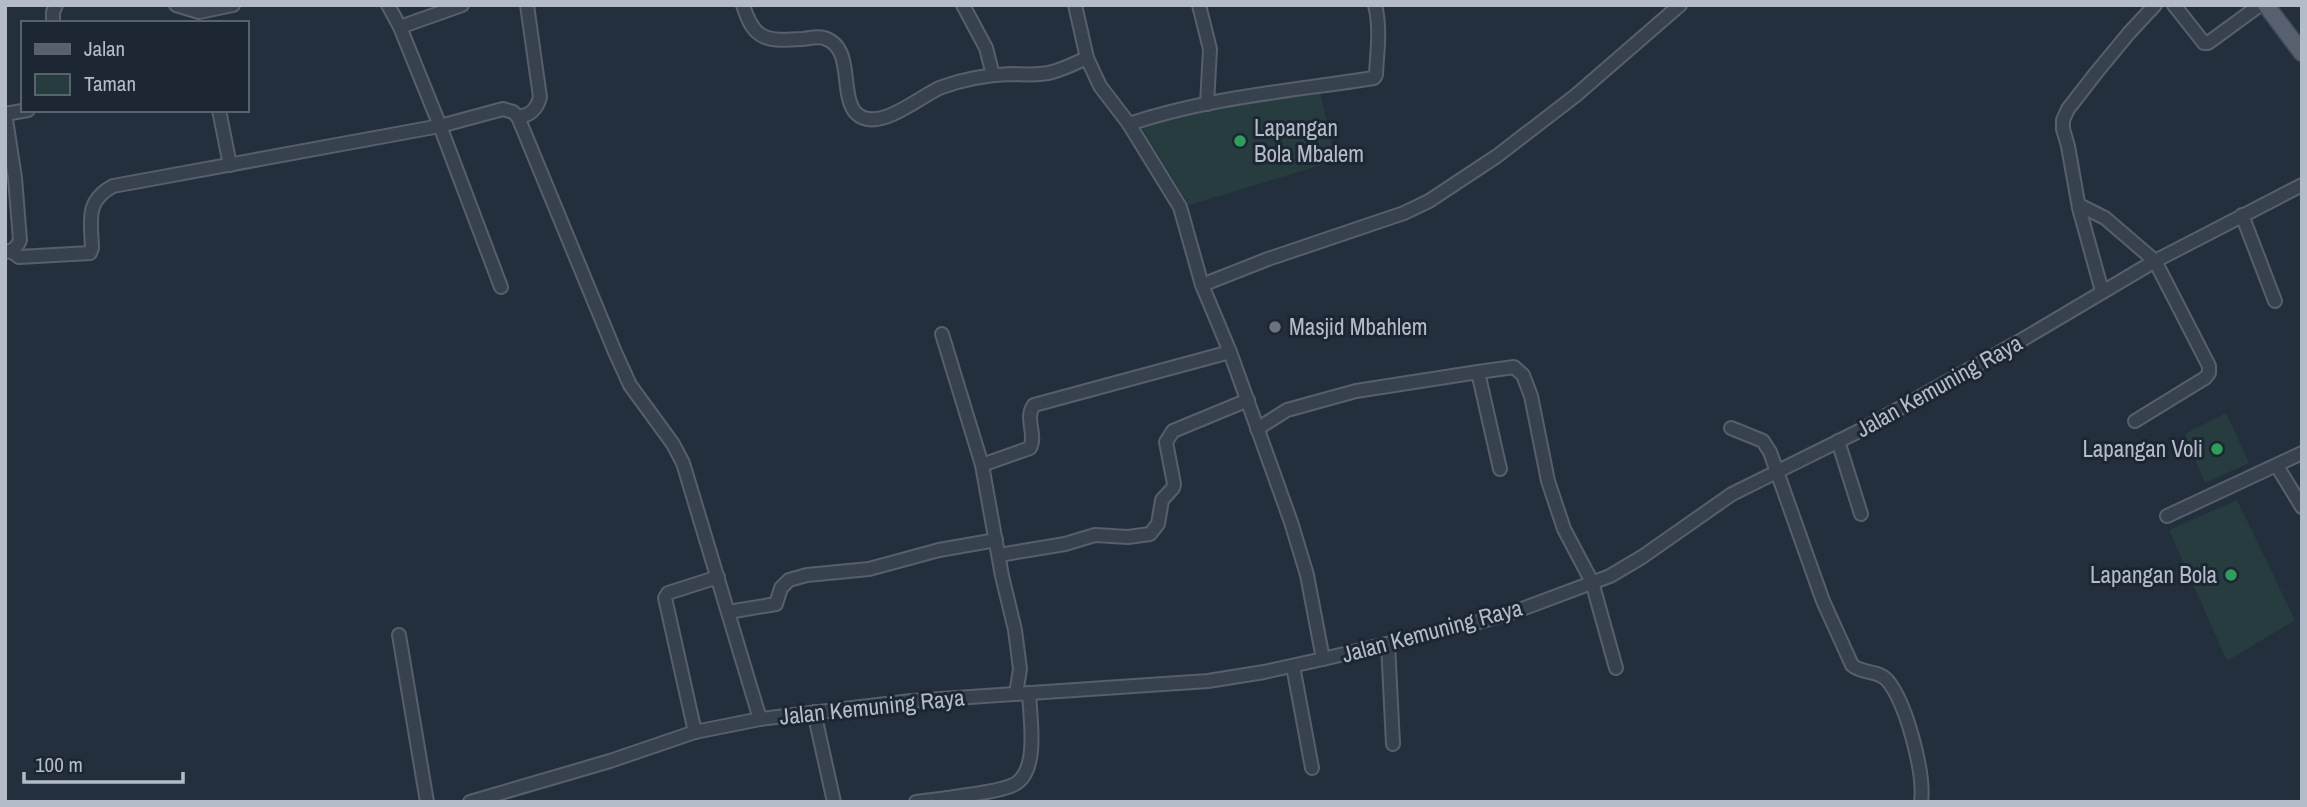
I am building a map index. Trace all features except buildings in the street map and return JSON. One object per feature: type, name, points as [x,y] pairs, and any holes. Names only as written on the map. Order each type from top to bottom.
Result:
[{"type":"main road","points":[[2266,5],[2302,53]]},
{"type":"street","points":[[176,5],[200,17],[233,5]]},
{"type":"street","points":[[388,5],[400,27],[440,126],[501,287]]},
{"type":"street","points":[[400,27],[462,5]]},
{"type":"street","points":[[518,117],[531,114],[540,97],[527,5]]},
{"type":"street","points":[[743,5],[747,19],[758,35],[770,40],[825,38],[833,43],[844,63],[852,107],[862,117],[879,120],[939,88],[993,75],[1051,73],[1087,58]]},
{"type":"street","points":[[963,5],[986,48],[993,75]]},
{"type":"street","points":[[1075,5],[1087,58],[1104,93],[1129,124],[1162,174],[1185,220],[1202,285],[1248,400],[1307,575],[1323,659]]},
{"type":"street","points":[[1199,5],[1210,49],[1207,104]]},
{"type":"street","points":[[1129,124],[1166,111],[1374,78],[1379,43],[1375,5]]},
{"type":"street","points":[[1202,285],[1280,254],[1394,217],[1429,201],[1497,156],[1575,96],[1680,5]]},
{"type":"street","points":[[2102,291],[2079,205],[2063,129],[2064,116],[2112,53],[2155,5]]},
{"type":"street","points":[[2174,5],[2204,43],[2208,43],[2260,5]]},
{"type":"street","points":[[8,252],[19,257],[90,253],[96,197],[113,186],[440,126],[503,109],[513,112],[518,117],[631,385],[684,463],[760,719]]},
{"type":"street","points":[[219,112],[230,165]]},
{"type":"street","points":[[5,113],[20,227],[17,247],[8,252]]},
{"type":"street","name":"Jalan Kemuning Raya","points":[[470,802],[610,761],[695,732],[760,719],[860,706],[1208,681],[1293,666],[1475,624],[1514,612],[1610,576],[1643,557],[1732,494],[1838,441],[1997,354],[2155,261],[2302,186]]},
{"type":"street","points":[[2079,205],[2105,218],[2155,261],[2209,366],[2209,373],[2205,378],[2136,421]]},
{"type":"street","points":[[2242,215],[2275,301]]},
{"type":"street","points":[[916,802],[948,800],[1014,785],[1024,776],[1031,757],[1017,643],[982,465],[942,334]]},
{"type":"street","points":[[982,465],[1030,448],[1033,442],[1029,415],[1034,405],[1230,352]]},
{"type":"street","points":[[1257,429],[1287,410],[1345,394],[1514,367],[1523,374],[1531,396],[1548,481],[1563,529],[1592,582],[1616,668]]},
{"type":"street","points":[[1478,372],[1500,469]]},
{"type":"street","points":[[999,555],[1065,544],[1095,535],[1128,537],[1150,534],[1158,524],[1161,500],[1174,484],[1166,442],[1173,431],[1248,400]]},
{"type":"street","points":[[1731,428],[1763,441],[1770,452],[1823,601],[1852,665],[1861,672],[1881,675],[1887,680],[1905,714],[1920,768],[1921,802]]},
{"type":"street","points":[[1838,441],[1861,514]]},
{"type":"street","points":[[2167,516],[2302,453]]},
{"type":"street","points":[[2277,466],[2302,507]]},
{"type":"street","points":[[729,611],[776,604],[781,588],[789,580],[807,575],[869,569],[939,550],[996,540]]},
{"type":"street","points":[[695,732],[665,598],[668,593],[718,577]]},
{"type":"street","points":[[399,635],[427,802]]},
{"type":"street","points":[[1388,644],[1393,744]]},
{"type":"street","points":[[1293,666],[1312,768]]},
{"type":"street","points":[[814,712],[834,802]]},
{"type":"green space","name":"Lapangan Bola Mbalem","points":[[1319,86],[1335,161],[1189,205],[1138,121]]},
{"type":"green space","name":"Lapangan Voli","points":[[2226,413],[2249,463],[2205,483],[2185,434]]},
{"type":"green space","name":"Lapangan Bola","points":[[2237,500],[2295,620],[2227,661],[2169,530]]},
{"type":"place","name":"Lapangan Bola Mbalem","points":[[1240,141]]},
{"type":"place","name":"Masjid Mbahlem","points":[[1275,327]]},
{"type":"place","name":"Lapangan Voli","points":[[2217,449]]},
{"type":"place","name":"Lapangan Bola","points":[[2231,575]]}]
